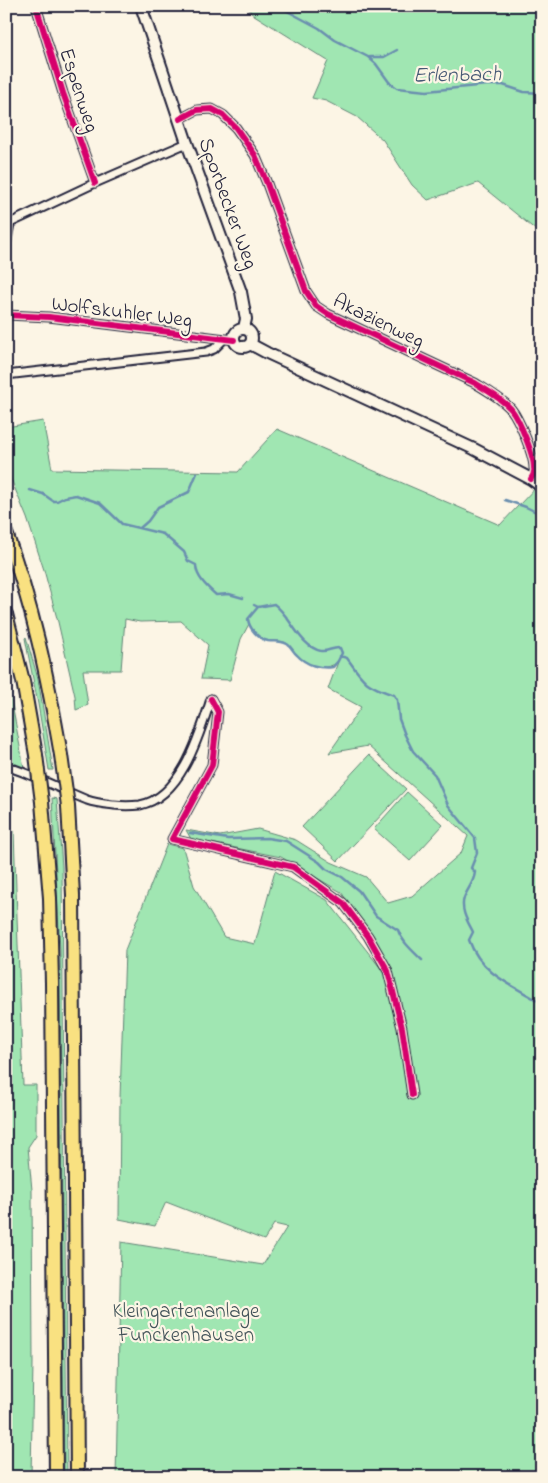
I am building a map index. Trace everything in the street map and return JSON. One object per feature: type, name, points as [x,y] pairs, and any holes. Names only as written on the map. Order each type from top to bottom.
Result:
[{"type":"highway","points":[[6,533],[27,595],[47,673],[68,806],[74,895],[77,1477]]},
{"type":"highway","points":[[6,614],[23,681],[36,755],[50,898],[56,1477]]},
{"type":"street","name":"Espenweg","points":[[36,6],[63,93],[95,182]]},
{"type":"street","name":"Sporbecker Weg","points":[[141,6],[187,143],[241,292],[246,319],[244,328]]},
{"type":"street","name":"Akazienweg","points":[[180,119],[197,110],[212,109],[223,114],[236,128],[255,155],[306,291],[316,306],[328,314],[475,383],[492,393],[512,410],[533,458],[535,470],[531,479]]},
{"type":"street","points":[[6,246],[8,223],[95,182],[187,143]]},
{"type":"street","name":"Wolfskuhler Weg","points":[[6,315],[50,317],[234,340],[241,347],[250,344],[474,449],[531,479],[542,487]]},
{"type":"street","points":[[234,340],[237,330],[244,328],[251,333],[252,340],[250,344]]},
{"type":"street","points":[[6,375],[206,352],[214,349],[223,340]]},
{"type":"street","points":[[6,766],[88,800],[125,806],[142,805],[166,792],[176,782],[196,745],[212,699],[218,712],[212,765],[172,839],[293,867],[343,903],[368,936],[388,971],[402,1028],[412,1095]]},
{"type":"green space","points":[[248,6],[542,6],[542,235],[478,183],[428,200],[412,185],[383,140],[357,117],[326,101],[312,98],[328,61],[251,13]]},
{"type":"green space","name":"Kleingartenanlage Funckenhausen","points":[[43,421],[52,469],[238,472],[277,429],[500,525],[538,485],[542,487],[542,1477],[116,1477],[121,1242],[263,1265],[287,1227],[274,1224],[264,1240],[166,1202],[155,1226],[119,1219],[120,1098],[125,950],[167,844],[183,848],[194,886],[224,937],[255,944],[275,871],[327,900],[386,975],[390,969],[378,944],[341,892],[281,857],[191,839],[186,830],[220,836],[258,829],[296,840],[331,862],[366,877],[388,903],[412,896],[461,853],[468,836],[368,746],[329,753],[361,707],[328,689],[338,662],[323,667],[308,663],[298,656],[286,643],[262,639],[249,624],[241,639],[230,680],[201,679],[208,645],[181,621],[140,622],[125,619],[121,670],[83,670],[88,705],[76,710],[75,696],[44,570],[27,518],[6,467],[6,427]]},
{"type":"green space","points":[[26,637],[38,679],[53,770],[49,770]]},
{"type":"green space","points":[[6,663],[11,680],[11,699],[24,768],[6,762]]},
{"type":"green space","points":[[369,755],[406,789],[338,861],[302,827]]},
{"type":"green space","points":[[407,792],[443,825],[410,861],[374,829]]},
{"type":"green space","points":[[52,798],[57,799],[62,867],[67,1477],[64,1477],[60,949]]},
{"type":"green space","points":[[6,827],[14,832],[23,1085],[36,1085],[36,1135],[28,1147],[32,1190],[33,1363],[31,1477],[6,1477]]},
{"type":"waterway","name":"Erlenbach","points":[[278,6],[368,57],[376,64],[389,82],[397,88],[427,91],[503,85],[524,92],[542,93]]},
{"type":"waterway","points":[[370,57],[384,57],[397,50]]},
{"type":"waterway","points":[[140,528],[148,521],[158,507],[189,492],[197,473]]},
{"type":"waterway","points":[[30,490],[43,494],[53,501],[76,495],[100,503],[122,524],[163,534],[184,552],[188,561],[196,565],[200,578],[216,595],[229,594],[243,598]]},
{"type":"waterway","points":[[505,500],[542,515]]},
{"type":"waterway","points":[[254,605],[258,607],[248,619],[252,629],[258,636],[268,641],[287,644],[296,654],[314,666],[333,667],[338,661],[342,653],[340,648],[324,651],[313,648],[301,637],[274,604],[258,607]]},
{"type":"waterway","points":[[340,656],[347,658],[366,682],[394,695],[397,700],[399,719],[413,751],[435,775],[448,805],[475,838],[477,853],[471,868],[475,872],[463,902],[465,916],[473,932],[469,940],[474,952],[481,962],[499,978],[542,1003]]},
{"type":"waterway","points":[[190,833],[228,839],[267,838],[286,841],[319,862],[326,869],[342,877],[359,891],[376,916],[398,930],[405,942],[422,960]]},
{"type":"cycle path","points":[[36,6],[63,93],[95,183]]},
{"type":"cycle path","points":[[180,119],[197,110],[212,109],[223,115],[236,128],[255,155],[306,291],[316,306],[328,314],[475,383],[499,398],[511,409],[522,429],[532,455],[534,471],[531,479]]},
{"type":"cycle path","points":[[6,315],[49,317],[234,340]]},
{"type":"cycle path","points":[[211,699],[218,712],[212,765],[172,839],[293,867],[343,903],[368,936],[388,971],[402,1028],[412,1095]]}]
